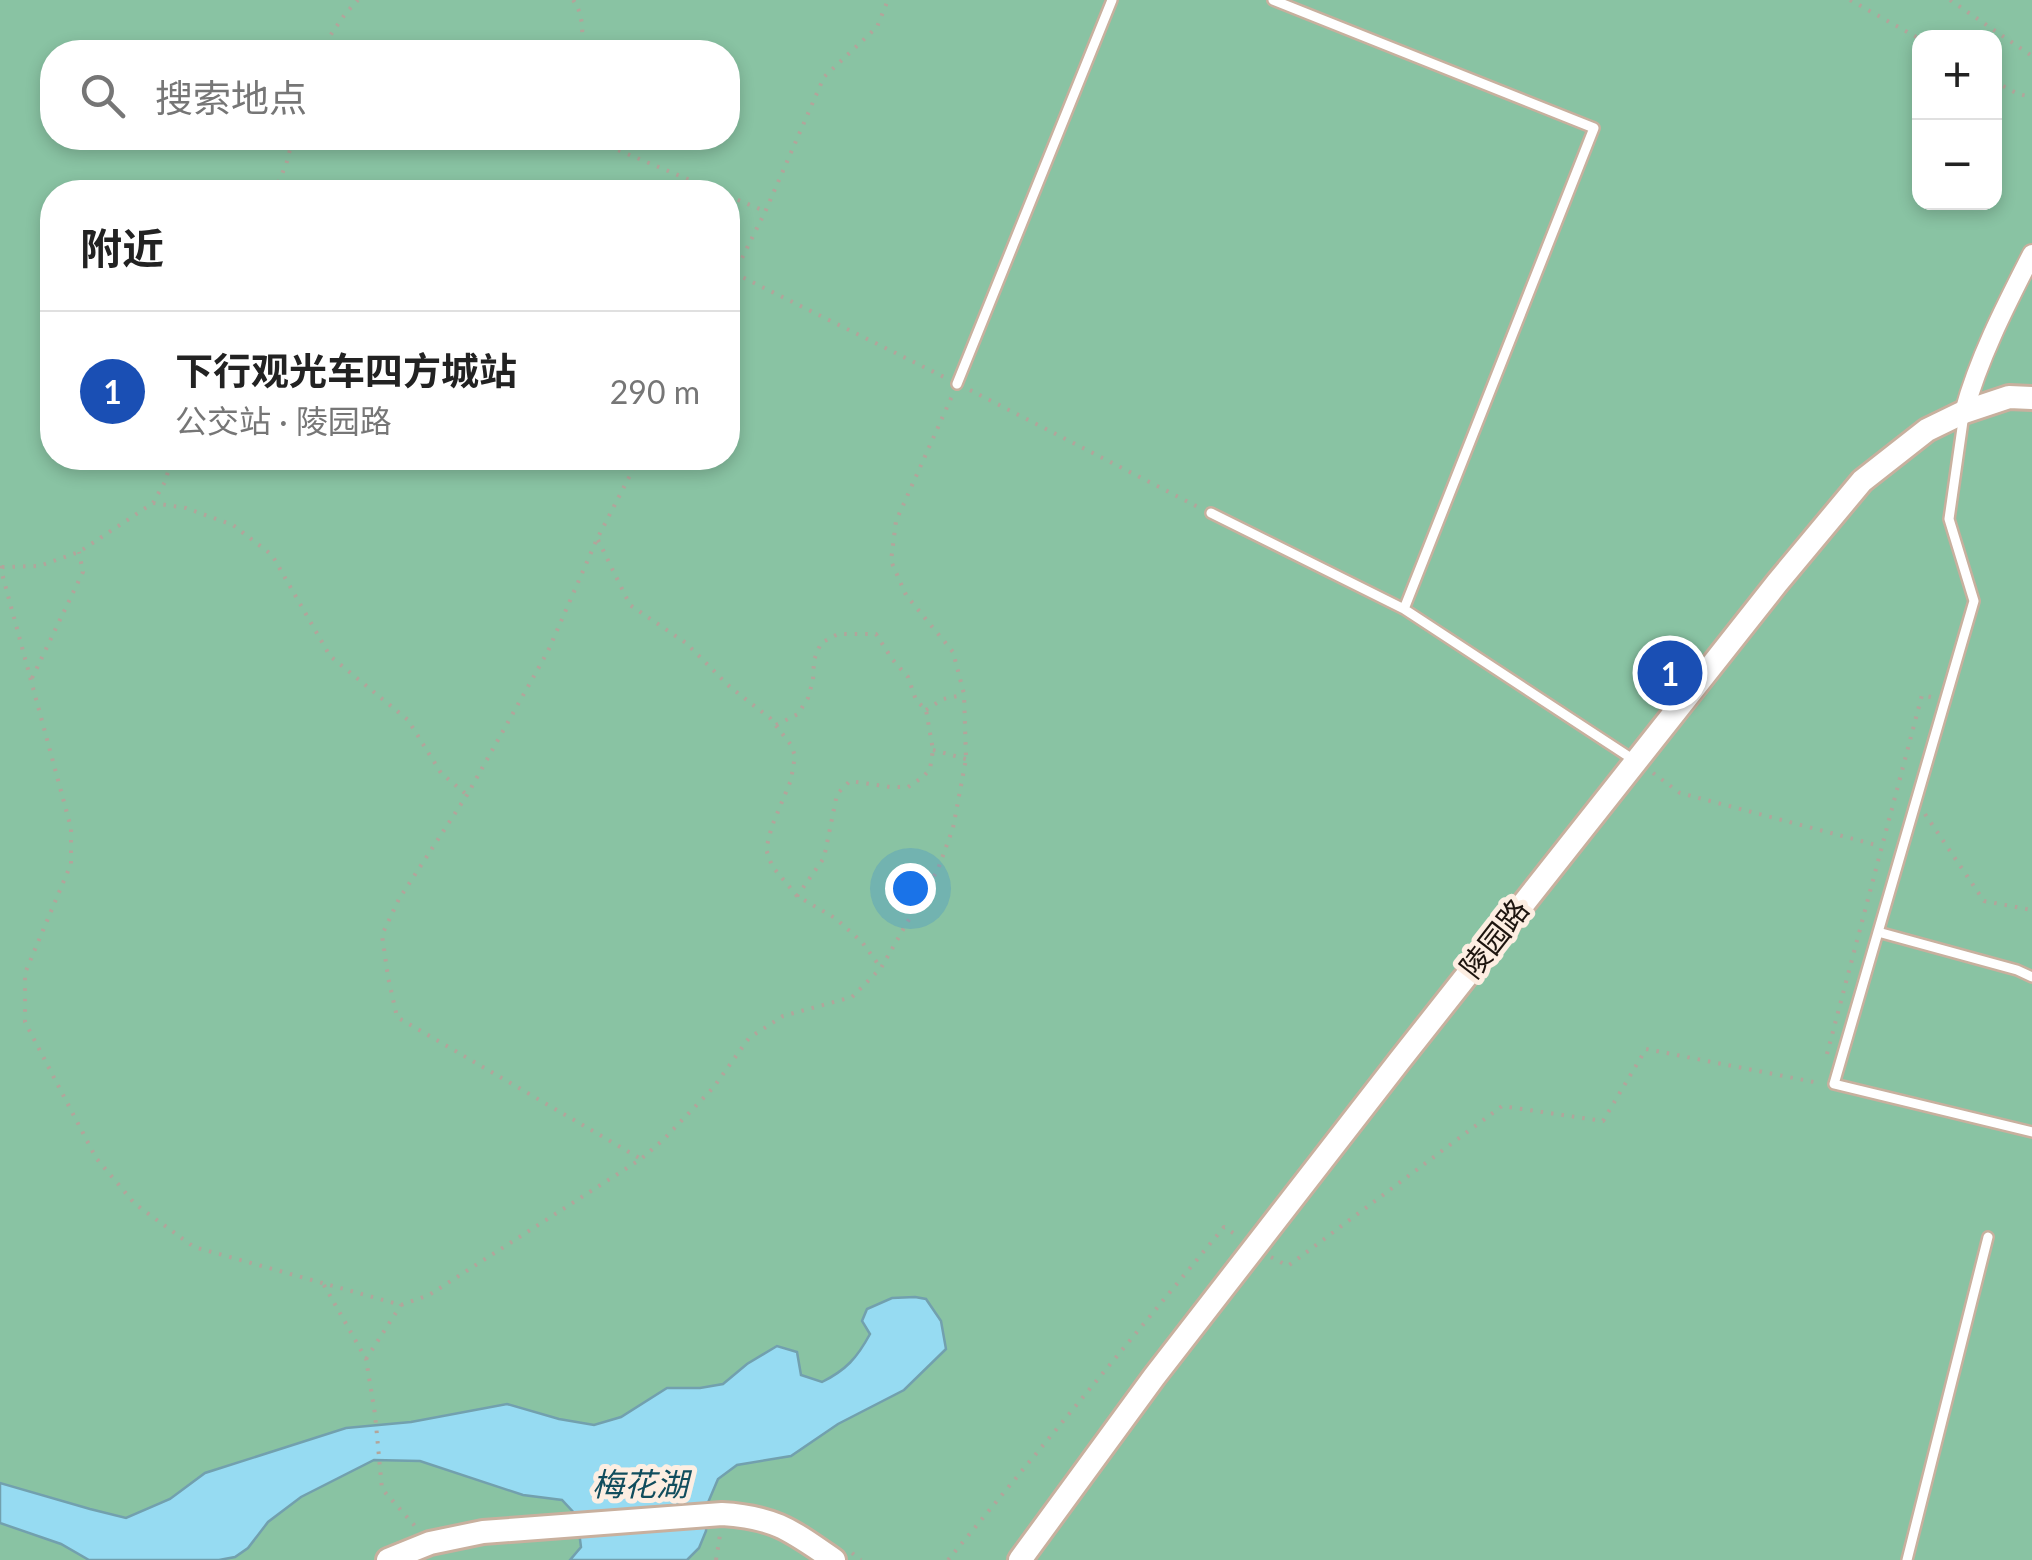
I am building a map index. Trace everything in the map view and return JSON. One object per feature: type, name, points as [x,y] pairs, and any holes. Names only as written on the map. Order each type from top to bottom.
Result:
[{"type":"street","points":[[1964,412],[2009,298],[2032,254]]},
{"type":"street","name":"陵园路","points":[[1020,1560],[1254,1247],[1777,583],[1862,481],[1927,430],[2009,397],[2032,398]]},
{"type":"street","points":[[388,1560],[430,1543],[483,1532],[722,1520],[765,1520],[789,1528],[834,1560]]},
{"type":"lane","points":[[958,384],[1112,0]]},
{"type":"lane","points":[[1274,0],[1594,128],[1404,609]]},
{"type":"lane","points":[[1964,412],[1950,519],[1974,600],[1834,1084],[2032,1132]]},
{"type":"lane","points":[[1211,513],[1404,609],[1637,762]]},
{"type":"lane","points":[[1878,932],[2032,977]]},
{"type":"lane","points":[[1907,1560],[1988,1238]]},
{"type":"path","points":[[327,40],[358,0]]},
{"type":"path","points":[[573,0],[580,8],[583,40]]},
{"type":"path","points":[[740,261],[824,77],[877,26],[888,0]]},
{"type":"path","points":[[1850,0],[1912,35]]},
{"type":"path","points":[[1950,0],[2032,56]]},
{"type":"path","points":[[2002,85],[2032,98]]},
{"type":"path","points":[[279,180],[290,150]]},
{"type":"path","points":[[618,150],[690,180]]},
{"type":"path","points":[[740,201],[765,212]]},
{"type":"path","points":[[740,276],[1211,513]]},
{"type":"path","points":[[169,470],[153,503],[79,552],[38,566],[1,566],[71,828],[71,864],[25,972],[25,1022],[96,1158],[135,1204],[194,1247],[401,1305],[429,1295],[641,1159],[712,1088],[748,1038],[783,1016],[852,997],[881,968],[938,869],[952,828],[966,759],[964,694],[953,652],[906,595],[891,561],[896,522],[958,384]]},
{"type":"path","points":[[634,470],[548,651],[467,795],[398,899],[382,935],[397,1017],[641,1159]]},
{"type":"path","points":[[153,503],[186,508],[233,525],[272,555],[330,656],[408,720],[441,773],[467,795]]},
{"type":"path","points":[[598,539],[630,604],[686,643],[730,687],[770,718],[790,744],[795,756],[790,780],[766,849],[772,866],[798,896],[835,918],[862,942],[881,968]]},
{"type":"path","points":[[32,678],[83,572],[79,552]]},
{"type":"path","points":[[776,725],[798,714],[808,698],[821,643],[838,634],[876,634],[908,677],[916,700],[926,710],[933,750],[930,769],[908,787],[850,781],[842,787],[836,794],[824,858],[798,896]]},
{"type":"path","points":[[926,710],[942,699],[964,694]]},
{"type":"path","points":[[1824,1066],[1922,695],[1945,701]]},
{"type":"path","points":[[933,750],[966,759]]},
{"type":"path","points":[[1637,762],[1680,792],[1882,847]]},
{"type":"path","points":[[1900,776],[1984,901],[2032,910]]},
{"type":"path","points":[[948,1560],[1224,1226],[1288,1266],[1502,1106],[1603,1122],[1646,1049],[1819,1084]]},
{"type":"path","points":[[324,1285],[366,1360],[382,1489],[430,1543]]},
{"type":"path","points":[[366,1360],[401,1305]]},
{"type":"path","points":[[716,1560],[722,1520]]},
{"type":"green space","points":[[0,0],[2032,0],[2032,1560],[0,1560]]},
{"type":"water","name":"梅花湖","points":[[892,1298],[926,1299],[941,1321],[946,1349],[904,1390],[838,1424],[791,1456],[737,1465],[718,1479],[707,1505],[706,1531],[699,1548],[687,1560],[570,1560],[581,1547],[577,1516],[562,1500],[523,1495],[420,1461],[374,1460],[301,1497],[268,1522],[248,1548],[235,1557],[219,1560],[89,1560],[61,1544],[0,1523],[0,1483],[126,1518],[170,1499],[205,1473],[346,1428],[411,1422],[507,1404],[594,1425],[621,1417],[667,1388],[723,1384],[777,1346],[797,1352],[801,1375],[822,1382],[855,1357],[870,1334],[862,1321],[867,1309]]},
{"type":"place","name":"下行观光车四方城站","points":[[1670,673]]}]
